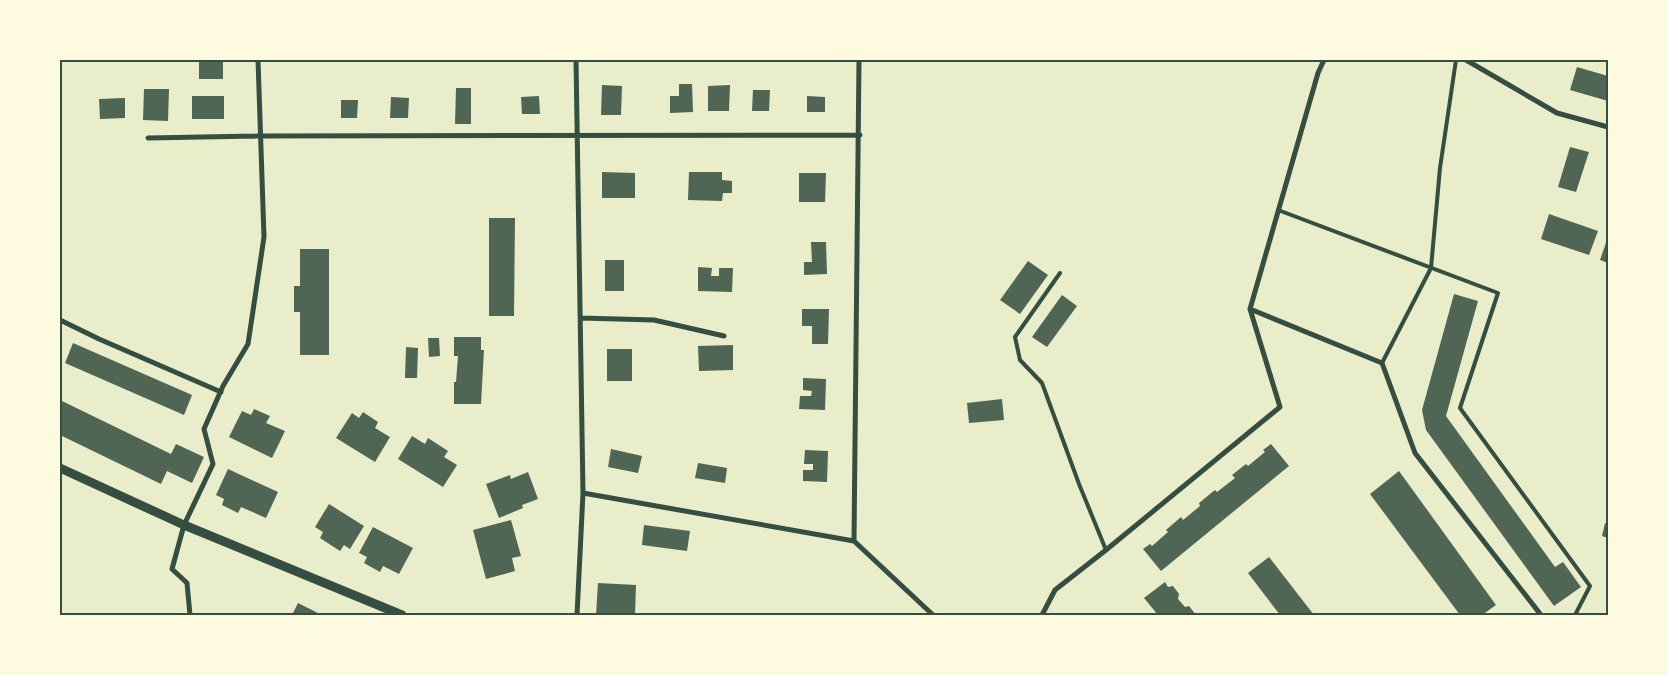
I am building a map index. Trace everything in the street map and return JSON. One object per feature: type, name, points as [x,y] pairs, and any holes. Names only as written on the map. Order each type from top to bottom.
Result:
[{"type":"street","points":[[190,615],[187,583],[172,569],[184,526],[213,464],[204,429],[221,392],[248,344],[264,237],[258,60]]},
{"type":"street","points":[[576,60],[583,494],[577,615]]},
{"type":"street","points":[[854,541],[860,135],[859,60]]},
{"type":"street","points":[[1042,615],[1055,590],[1280,407],[1250,309],[1324,60]]},
{"type":"street","points":[[1466,60],[1557,113],[1608,127]]},
{"type":"street","points":[[148,138],[260,136],[860,135]]},
{"type":"street","points":[[1250,309],[1382,363],[1415,453],[1541,615]]},
{"type":"street","points":[[581,318],[654,320],[724,336]]},
{"type":"street","points":[[60,320],[221,392]]},
{"type":"street","points":[[60,468],[184,526],[402,615]]},
{"type":"street","points":[[583,494],[854,541],[933,615]]},
{"type":"lane","points":[[1382,363],[1431,268],[1440,168],[1456,60]]},
{"type":"lane","points":[[1278,210],[1498,294],[1460,408],[1590,586],[1575,615]]},
{"type":"lane","points":[[1060,273],[1015,337],[1020,360],[1042,383],[1079,484],[1106,550]]},
{"type":"building","points":[[199,60],[223,60],[223,79],[199,79]]},
{"type":"building","points":[[1577,67],[1608,76],[1608,101],[1570,90]]},
{"type":"building","points":[[679,84],[692,84],[693,112],[670,113],[670,96],[679,96]]},
{"type":"building","points":[[602,85],[622,86],[621,115],[601,115]]},
{"type":"building","points":[[730,85],[729,111],[708,111],[708,86]]},
{"type":"building","points":[[456,88],[471,88],[471,124],[455,124]]},
{"type":"building","points":[[144,89],[169,89],[168,121],[143,120]]},
{"type":"building","points":[[753,90],[770,90],[769,111],[752,111]]},
{"type":"building","points":[[192,96],[224,96],[224,119],[192,119]]},
{"type":"building","points":[[539,96],[540,114],[522,114],[521,97]]},
{"type":"building","points":[[807,96],[825,97],[825,112],[807,112]]},
{"type":"building","points":[[391,97],[409,98],[408,118],[390,118]]},
{"type":"building","points":[[125,98],[125,118],[100,119],[99,99]]},
{"type":"building","points":[[341,100],[358,100],[357,118],[341,118]]},
{"type":"building","points":[[1570,147],[1589,152],[1576,192],[1558,187]]},
{"type":"building","points":[[602,172],[635,173],[635,198],[602,198]]},
{"type":"building","points":[[689,172],[722,172],[722,180],[732,181],[732,193],[723,193],[722,201],[688,200]]},
{"type":"building","points":[[799,173],[826,173],[825,202],[799,202]]},
{"type":"building","points":[[1549,214],[1598,231],[1589,255],[1541,239]]},
{"type":"building","points":[[489,218],[515,218],[514,316],[489,316]]},
{"type":"building","points":[[1608,237],[1608,263],[1600,260]]},
{"type":"building","points":[[811,242],[826,242],[827,274],[804,275],[804,262],[812,262]]},
{"type":"building","points":[[300,249],[329,249],[329,355],[300,355],[300,312],[294,312],[294,286],[300,286]]},
{"type":"building","points":[[605,260],[624,260],[624,291],[605,291]]},
{"type":"building","points":[[1028,261],[1048,275],[1020,314],[1000,300]]},
{"type":"building","points":[[698,267],[712,268],[711,276],[719,276],[719,268],[733,268],[732,292],[698,291]]},
{"type":"building","points":[[1454,294],[1478,301],[1446,416],[1555,567],[1563,562],[1581,587],[1554,606],[1426,430],[1422,410]]},
{"type":"building","points":[[1062,295],[1077,306],[1047,347],[1032,337]]},
{"type":"building","points":[[802,309],[829,309],[828,344],[812,344],[812,326],[802,326]]},
{"type":"building","points":[[454,337],[481,337],[481,350],[484,350],[481,404],[454,404],[454,382],[456,382],[458,356],[454,356]]},
{"type":"building","points":[[428,338],[439,338],[440,356],[429,357]]},
{"type":"building","points":[[73,343],[192,395],[184,415],[65,363]]},
{"type":"building","points":[[733,345],[733,370],[699,371],[698,346]]},
{"type":"building","points":[[406,347],[418,348],[417,378],[405,378]]},
{"type":"building","points":[[607,349],[632,349],[632,381],[607,381]]},
{"type":"building","points":[[803,378],[826,379],[825,410],[799,409],[800,396],[811,396],[812,391],[803,390]]},
{"type":"building","points":[[1002,399],[1004,420],[969,423],[967,403]]},
{"type":"building","points":[[62,401],[171,454],[176,444],[204,457],[192,483],[167,471],[161,484],[60,435],[60,405]]},
{"type":"building","points":[[254,409],[270,416],[266,423],[285,431],[272,458],[229,437],[242,411],[251,415]]},
{"type":"building","points":[[363,412],[378,422],[375,428],[390,437],[375,462],[336,438],[352,413],[359,418]]},
{"type":"building","points":[[412,436],[425,444],[428,438],[448,451],[444,457],[457,465],[443,487],[398,459]]},
{"type":"building","points":[[1271,444],[1289,466],[1161,571],[1143,549],[1150,544],[1152,546],[1181,517],[1183,520],[1215,490],[1217,492],[1235,478],[1232,475],[1246,464],[1248,466],[1265,452],[1263,450]]},
{"type":"building","points":[[611,449],[642,456],[638,473],[608,467]]},
{"type":"building","points":[[805,450],[828,451],[827,482],[803,481],[803,470],[813,470],[813,464],[804,464]]},
{"type":"building","points":[[698,463],[727,468],[725,483],[695,478]]},
{"type":"building","points":[[228,469],[278,492],[266,518],[241,507],[238,513],[222,505],[224,499],[216,495]]},
{"type":"building","points":[[1399,471],[1496,605],[1482,615],[1460,615],[1370,494]]},
{"type":"building","points":[[528,472],[538,499],[522,505],[523,508],[499,518],[486,484],[510,475],[511,479]]},
{"type":"building","points":[[329,504],[364,526],[350,549],[344,545],[340,551],[320,538],[323,532],[315,527]]},
{"type":"building","points":[[511,520],[521,556],[512,558],[515,571],[486,579],[473,530]]},
{"type":"building","points":[[1605,523],[1608,524],[1608,538],[1602,536]]},
{"type":"building","points":[[644,525],[690,531],[687,551],[642,545]]},
{"type":"building","points":[[373,527],[413,548],[399,574],[383,566],[380,572],[364,563],[367,557],[359,553]]},
{"type":"building","points":[[1269,557],[1314,615],[1280,615],[1248,573]]},
{"type":"building","points":[[1165,582],[1168,587],[1173,586],[1179,594],[1178,599],[1185,607],[1189,606],[1196,615],[1158,615],[1144,598]]},
{"type":"building","points":[[598,583],[636,585],[635,615],[596,615]]},
{"type":"building","points":[[298,603],[322,615],[292,615]]}]
